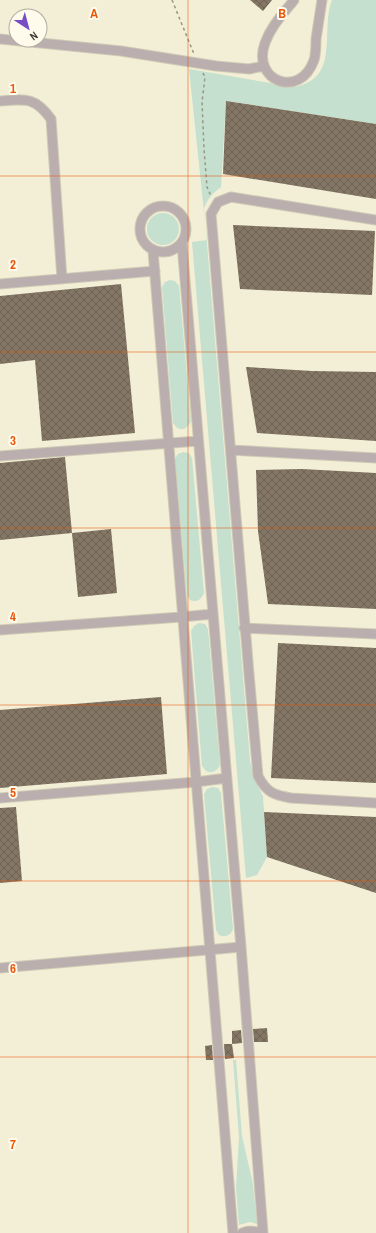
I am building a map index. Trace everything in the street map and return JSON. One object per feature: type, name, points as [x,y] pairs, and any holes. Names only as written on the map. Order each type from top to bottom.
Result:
[{"type":"lane","points":[[294,0],[272,27],[264,44],[262,57],[268,74],[278,81],[291,83],[305,77],[315,59],[322,0]]},
{"type":"lane","points":[[0,39],[121,51],[216,66],[250,69],[264,66]]},
{"type":"lane","points":[[0,101],[25,99],[43,107],[51,119],[62,279]]},
{"type":"lane","points":[[376,220],[231,197],[218,202],[211,214],[244,628],[258,776],[263,785],[270,792],[279,796],[376,803]]},
{"type":"lane","points":[[156,207],[171,207],[177,210],[186,222],[187,230],[182,244],[169,252],[161,253],[153,251],[142,240],[140,224],[143,216],[149,210],[156,207]]},
{"type":"lane","points":[[182,244],[241,947],[263,1233],[255,1231],[247,1231],[242,1233]]},
{"type":"lane","points":[[153,251],[233,1233]]},
{"type":"lane","points":[[0,284],[155,271]]},
{"type":"lane","points":[[0,456],[198,441]]},
{"type":"lane","points":[[231,450],[376,458]]},
{"type":"lane","points":[[0,630],[213,614]]},
{"type":"lane","points":[[244,628],[376,634]]},
{"type":"lane","points":[[0,798],[196,782],[227,778]]},
{"type":"lane","points":[[0,968],[241,947]]},
{"type":"path","points":[[172,0],[205,77],[202,102],[206,187],[209,193],[218,202]]},
{"type":"green space","points":[[332,0],[376,0],[376,124],[226,101],[221,187],[211,196],[204,208],[205,225],[189,69],[294,87],[309,82],[318,74],[324,64],[329,12]]},
{"type":"green space","points":[[160,213],[166,213],[175,217],[179,229],[175,241],[166,245],[160,245],[151,241],[147,232],[147,226],[151,217]]},
{"type":"green space","points":[[207,240],[250,761],[255,781],[263,796],[267,857],[257,875],[246,878],[192,242]]},
{"type":"green space","points":[[170,280],[175,281],[179,286],[191,421],[187,427],[183,429],[177,428],[173,423],[162,287],[165,282]]},
{"type":"green space","points":[[183,452],[189,453],[192,458],[204,593],[200,599],[196,601],[190,600],[187,595],[175,459],[178,454]]},
{"type":"green space","points":[[199,623],[205,624],[208,629],[220,765],[212,772],[206,771],[202,766],[191,631],[194,626]]},
{"type":"green space","points":[[212,787],[218,788],[221,793],[233,929],[231,933],[226,936],[219,935],[216,930],[204,794],[207,789]]},
{"type":"green space","points":[[233,1060],[236,1060],[242,1136],[253,1184],[257,1224],[250,1222],[239,1225],[236,1188],[239,1137]]},
{"type":"building","points":[[250,0],[272,0],[263,11]]},
{"type":"building","points":[[226,101],[376,124],[376,199],[223,174]]},
{"type":"building","points":[[233,225],[375,231],[372,295],[240,289]]},
{"type":"building","points":[[121,284],[135,433],[42,441],[35,360],[0,364],[0,296]]},
{"type":"building","points":[[246,367],[312,371],[376,372],[376,441],[257,433]]},
{"type":"building","points":[[65,457],[72,533],[0,540],[0,463]]},
{"type":"building","points":[[302,469],[376,473],[376,609],[268,604],[258,531],[256,470]]},
{"type":"building","points":[[111,529],[117,593],[78,597],[72,533]]},
{"type":"building","points":[[278,643],[376,648],[376,783],[271,778]]},
{"type":"building","points":[[161,697],[167,774],[0,788],[0,710]]},
{"type":"building","points":[[16,807],[22,881],[0,883],[0,808]]},
{"type":"building","points":[[264,812],[376,817],[376,893],[267,857]]},
{"type":"building","points":[[267,1028],[268,1042],[254,1042],[253,1029]]},
{"type":"building","points":[[241,1030],[242,1043],[232,1044],[232,1031]]},
{"type":"building","points":[[224,1044],[232,1044],[234,1058],[225,1059]]},
{"type":"building","points":[[212,1045],[213,1060],[206,1060],[205,1046]]}]
